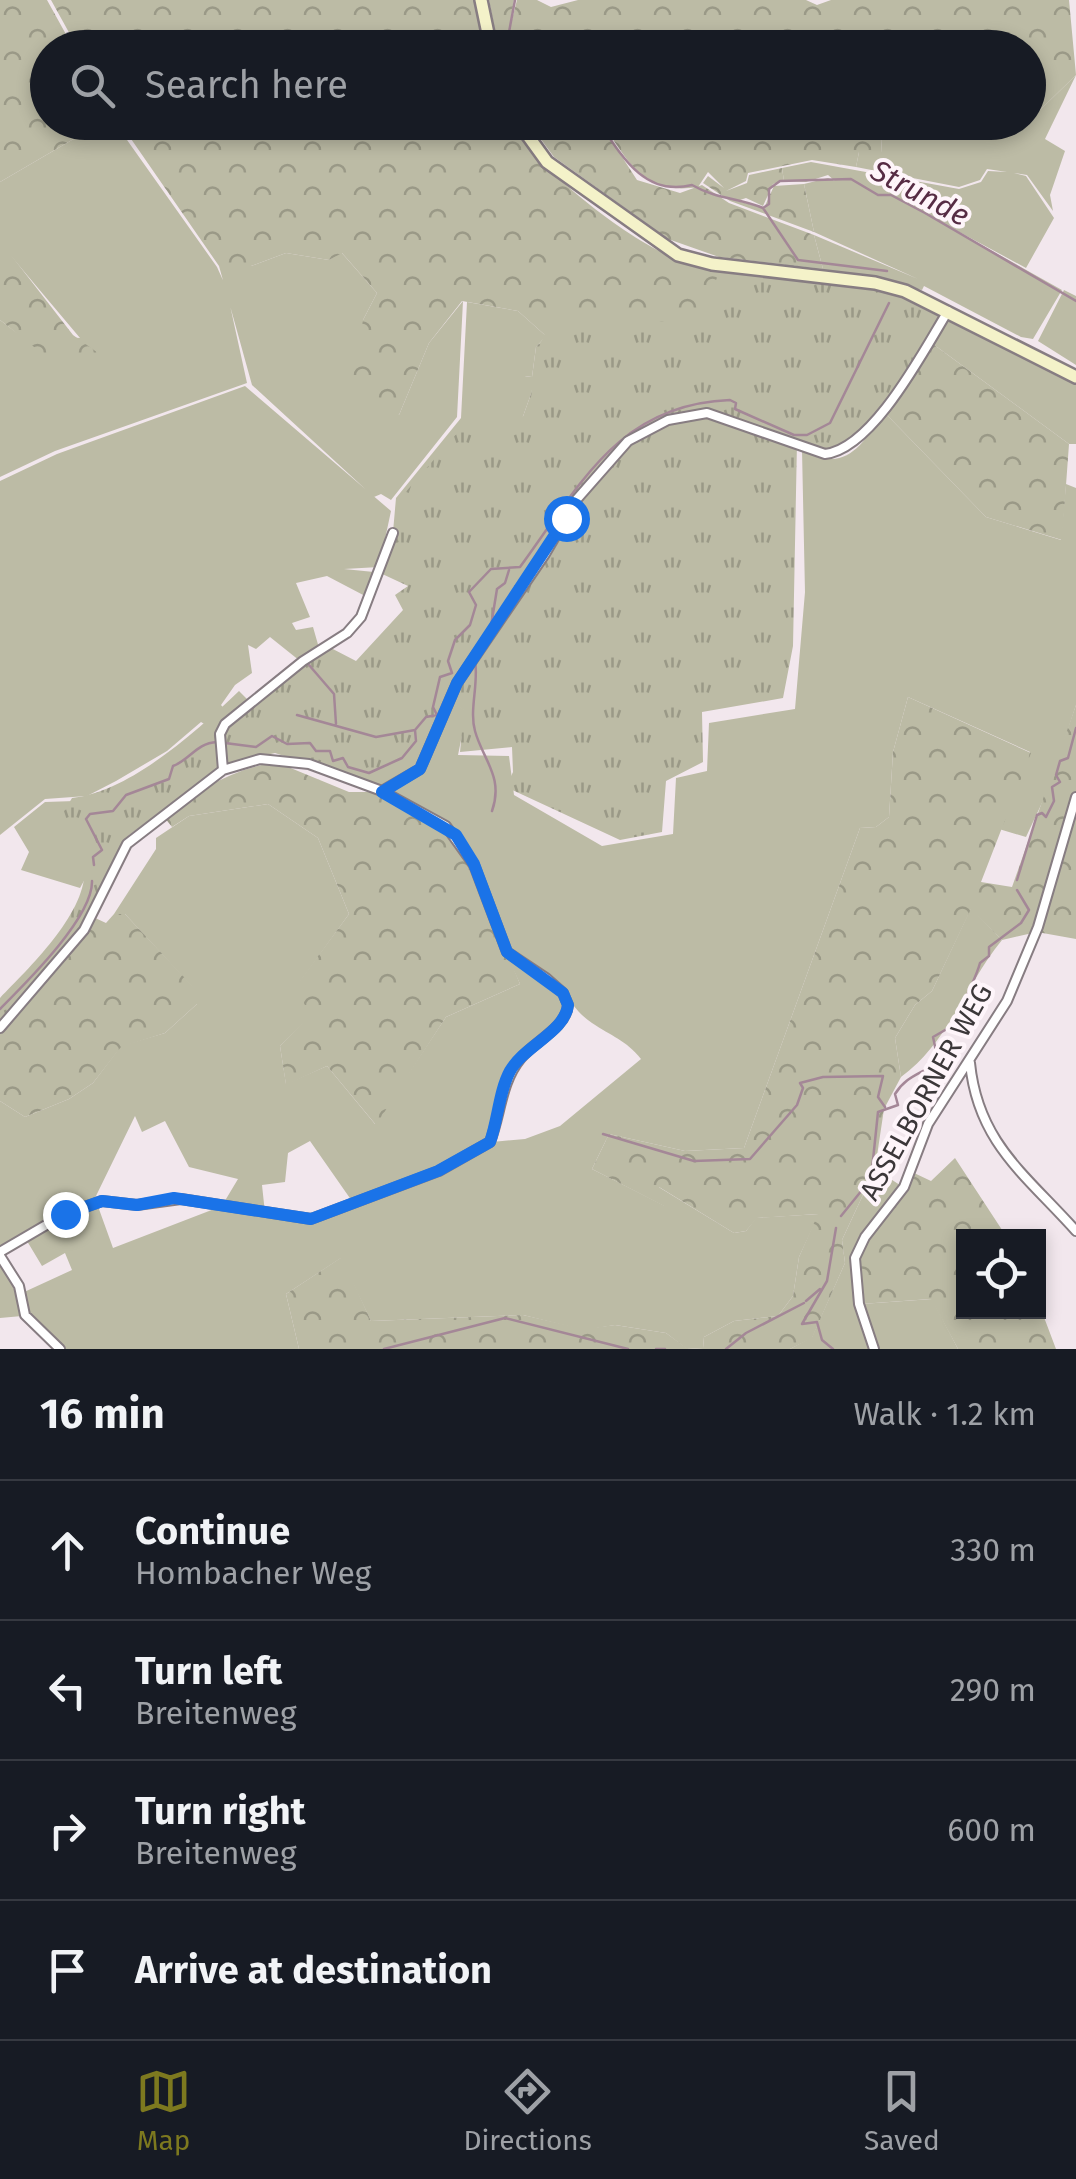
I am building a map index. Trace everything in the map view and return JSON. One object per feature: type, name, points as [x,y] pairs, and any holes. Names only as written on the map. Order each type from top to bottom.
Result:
[{"type":"main road","points":[[481,0],[487,30]]},
{"type":"main road","points":[[531,140],[547,162],[678,255],[712,264],[875,282],[948,311],[1076,377]]},
{"type":"street","points":[[382,792],[420,769],[457,683],[583,491],[628,441],[668,420],[695,413],[825,454],[842,450],[888,404],[948,311]]},
{"type":"street","points":[[223,770],[220,734],[225,724],[303,661],[347,634],[361,617],[393,533]]},
{"type":"street","points":[[0,1028],[84,930],[127,844],[223,770],[260,758],[283,758],[382,792],[456,835],[474,864],[507,952],[554,986],[568,1005],[561,1023],[533,1044],[510,1072],[490,1142],[438,1171],[311,1219],[266,1215],[193,1200],[137,1205],[102,1201],[65,1214],[0,1254],[19,1286],[25,1315],[60,1349]]},
{"type":"street","name":"ASSELBORNER WEG","points":[[874,1349],[859,1304],[856,1258],[865,1238],[904,1188],[928,1124],[1006,1001],[1038,926],[1076,797]]},
{"type":"street","points":[[970,1063],[973,1092],[991,1136],[1076,1231]]},
{"type":"green space","points":[[0,0],[47,0],[64,30],[30,30],[30,140],[72,140],[0,182]]},
{"type":"green space","points":[[51,0],[475,0],[481,30],[68,30]]},
{"type":"green space","points":[[489,0],[514,0],[509,30],[495,30]]},
{"type":"green space","points":[[517,0],[537,0],[551,7],[578,0],[806,0],[817,5],[831,0],[1069,0],[1076,75],[1046,104],[1046,30],[509,30]]},
{"type":"green space","points":[[1076,75],[1046,137],[1046,104]]},
{"type":"green space","points":[[72,140],[127,140],[217,267],[226,287],[247,383],[55,451],[0,477],[0,320],[17,333],[80,338],[11,256],[0,256],[0,182]]},
{"type":"green space","points":[[132,140],[523,140],[566,185],[643,242],[700,268],[768,274],[515,439],[532,391],[522,384],[524,376],[532,377],[536,347],[546,336],[518,311],[462,301],[429,343],[399,415],[353,375],[363,320],[377,293],[342,253],[329,260],[286,253],[251,266],[219,266]]},
{"type":"green space","points":[[542,140],[611,140],[637,180],[680,193],[702,185],[729,203],[814,235],[823,269],[719,257],[668,239],[554,157]]},
{"type":"green space","points":[[614,140],[881,140],[882,153],[859,152],[856,167],[812,160],[748,173],[746,181],[726,191],[747,183],[749,175],[782,168],[784,181],[773,184],[763,206],[746,198],[737,201],[764,208],[774,186],[804,184],[814,232],[730,201],[703,183],[708,176],[724,188],[708,172],[698,187],[679,188],[651,181],[630,163]]},
{"type":"green space","points":[[881,140],[1046,140],[1065,151],[1050,195],[1053,211],[1027,175],[1014,173],[1026,176],[1054,218],[1026,268],[937,220],[1062,290],[1033,339],[1021,337],[924,286],[922,290],[823,269],[814,235],[918,279],[814,232],[804,184],[828,178],[835,181],[828,175],[806,182],[784,181],[782,168],[811,162],[959,189],[981,182],[988,171],[1007,172],[987,169],[980,180],[959,187],[856,167],[859,152],[882,152]]},
{"type":"green space","points":[[341,252],[377,293],[363,320],[399,415],[429,343],[463,301],[457,417],[391,500],[381,494],[374,497],[252,385],[219,266],[251,266],[286,253],[329,260]]},
{"type":"green space","points":[[11,255],[73,335],[98,353],[73,366],[34,347],[0,320],[0,256]]},
{"type":"green space","points":[[725,258],[862,273],[915,288],[912,299],[941,315],[899,387],[856,437],[831,449],[797,442],[793,646],[783,698],[702,712],[703,762],[666,781],[662,832],[620,840],[506,787],[513,772],[512,747],[460,752],[464,710],[444,699],[417,763],[395,781],[377,787],[275,753],[232,763],[202,781],[127,836],[84,925],[0,1020],[0,998],[56,936],[78,900],[84,864],[63,813],[72,798],[94,793],[140,772],[239,691],[251,703],[329,647],[356,661],[403,610],[395,595],[408,586],[378,572],[395,536],[397,502],[465,424],[529,416],[536,354],[549,324],[563,320],[651,322],[690,316],[706,303]]},
{"type":"green space","points":[[1064,290],[1076,296],[1076,365],[1038,341]]},
{"type":"green space","points":[[467,302],[518,311],[546,336],[536,347],[532,377],[525,376],[532,391],[515,439],[403,519],[393,532],[396,498],[461,418]]},
{"type":"green space","points":[[950,317],[1076,384],[1076,444],[1069,444],[933,344]]},
{"type":"green space","points":[[933,344],[1069,444],[1062,540],[986,517],[885,413]]},
{"type":"green space","points":[[245,386],[391,511],[379,567],[344,569],[374,572],[367,597],[327,576],[296,583],[310,617],[292,623],[296,630],[313,627],[319,648],[300,661],[270,637],[256,649],[248,645],[252,673],[235,685],[221,705],[230,716],[216,731],[201,722],[167,751],[116,781],[87,796],[45,799],[0,835],[0,481],[57,454]]},
{"type":"green space","points":[[885,413],[986,517],[1061,540],[1066,484],[1076,488],[1076,705],[1048,790],[1026,837],[999,829],[1030,752],[908,697],[893,752],[889,817],[876,827],[860,828],[744,1148],[685,1151],[609,1134],[592,1169],[665,1206],[657,1186],[734,1233],[746,1231],[756,1218],[819,1214],[799,1257],[793,1296],[778,1316],[734,1321],[704,1337],[703,1348],[687,1349],[666,1333],[615,1325],[584,1330],[523,1315],[371,1321],[341,1258],[286,1294],[299,1349],[62,1349],[27,1315],[22,1293],[72,1270],[65,1253],[42,1266],[24,1236],[0,1249],[0,1101],[25,1117],[69,1099],[93,1083],[121,1046],[165,1033],[197,1004],[196,991],[125,914],[114,914],[156,849],[156,838],[189,816],[268,804],[318,838],[349,914],[297,986],[311,1016],[280,1046],[286,1084],[327,1066],[375,1124],[446,1017],[520,984],[506,953],[549,981],[567,1005],[558,1023],[531,1045],[514,1066],[490,1140],[438,1170],[354,1204],[310,1141],[288,1153],[285,1182],[262,1185],[265,1213],[312,1220],[439,1172],[492,1142],[525,1139],[560,1126],[641,1059],[587,1019],[555,984],[502,941],[466,847],[457,834],[442,820],[384,791],[421,773],[451,702],[467,711],[458,755],[509,756],[514,795],[602,846],[673,834],[676,778],[707,771],[709,723],[795,709],[805,592],[802,450],[817,457],[841,458],[859,446]],"holes":[[[135,1116],[142,1132],[165,1121],[189,1167],[238,1179],[223,1204],[260,1212],[222,1206],[113,1248],[95,1198]]]},
{"type":"green space","points":[[908,697],[1031,753],[981,882],[1012,887],[1076,705],[1076,939],[1037,932],[1002,940],[971,909],[932,991],[915,1005],[895,1038],[901,1077],[884,1109],[875,1169],[842,1240],[845,1263],[812,1338],[790,1349],[688,1349],[703,1348],[704,1337],[734,1321],[778,1316],[793,1296],[799,1257],[818,1214],[757,1218],[746,1231],[734,1233],[659,1187],[666,1207],[592,1169],[609,1134],[685,1151],[744,1148],[860,828],[876,827],[889,817],[893,752]]},
{"type":"green space","points":[[276,762],[349,792],[380,792],[444,828],[471,865],[520,984],[446,1017],[376,1125],[327,1066],[286,1085],[280,1046],[310,1016],[296,986],[349,914],[318,838],[268,804],[189,816],[172,827],[164,817],[217,782]]},
{"type":"green space","points":[[219,769],[129,835],[112,861],[102,848],[80,888],[21,870],[29,852],[14,827],[45,802],[75,801]]},
{"type":"green space","points":[[971,908],[1002,940],[932,1047],[901,1077],[895,1038],[915,1005],[932,991]]},
{"type":"green space","points":[[114,914],[125,914],[197,991],[197,1004],[165,1033],[121,1047],[93,1083],[69,1099],[25,1117],[0,1101],[0,1032],[93,917],[106,923]]},
{"type":"green space","points":[[955,1158],[1001,1229],[956,1229],[956,1319],[1045,1319],[1056,1349],[958,1349],[931,1299],[861,1304],[857,1259],[912,1172],[931,1181]]},
{"type":"green space","points":[[875,1169],[903,1187],[858,1305],[872,1349],[790,1349],[812,1337],[845,1263],[842,1240]]},
{"type":"green space","points":[[342,1257],[371,1321],[523,1315],[584,1329],[615,1325],[666,1333],[688,1349],[299,1349],[286,1294]]},
{"type":"green space","points":[[0,1260],[18,1294],[22,1316],[0,1318]]},
{"type":"green space","points":[[932,1299],[958,1349],[876,1349],[861,1304]]},
{"type":"waterway","name":"Strunde","points":[[509,30],[515,0]]},
{"type":"waterway","name":"Strunde","points":[[611,140],[648,180],[675,187],[692,185],[763,208],[769,204],[769,189],[780,181],[851,179],[878,195],[891,195],[925,213],[1076,301]]},
{"type":"waterway","points":[[763,208],[798,260],[887,271]]},
{"type":"waterway","points":[[225,743],[256,747],[272,736],[287,744],[310,743],[316,751],[330,751],[333,761],[343,758],[348,767],[369,773],[402,758],[416,741],[415,730],[426,717],[437,715],[433,707],[440,677],[452,673],[448,661],[455,640],[470,625],[476,605],[469,592],[491,569],[520,567],[605,455],[658,417],[691,405],[730,400],[736,403],[735,409],[794,435],[807,435],[830,423],[889,303]]},
{"type":"waterway","points":[[491,626],[497,589],[505,583],[509,570]]},
{"type":"waterway","points":[[475,660],[473,723],[494,778],[492,811]]},
{"type":"waterway","points":[[309,665],[334,694],[336,724]]},
{"type":"waterway","points":[[297,715],[376,737],[415,730]]},
{"type":"waterway","points":[[1017,880],[1037,815],[1042,813],[1046,817],[1054,801],[1052,787],[1060,782],[1056,775],[1060,761],[1068,758],[1076,728]]},
{"type":"waterway","points":[[94,865],[93,857],[102,850],[86,819],[90,814],[113,811],[126,795],[169,779],[173,766],[204,745],[217,742]]},
{"type":"waterway","points":[[0,1009],[70,930],[82,912],[92,881]]},
{"type":"waterway","points":[[841,1216],[871,1179],[878,1112],[898,1105],[895,1094],[899,1089],[932,1066],[936,1051],[933,1037],[959,1022],[980,963],[989,956],[989,947],[1021,923],[1029,910],[1017,890]]},
{"type":"waterway","points":[[603,1134],[694,1161],[750,1159],[797,1105],[803,1088],[800,1083],[823,1077],[883,1076],[878,1097],[885,1107]]},
{"type":"waterway","points":[[833,1349],[822,1340],[817,1322],[802,1324],[827,1281],[836,1228]]},
{"type":"waterway","points":[[806,1301],[820,1289]]},
{"type":"waterway","points":[[726,1349],[746,1333],[804,1303]]},
{"type":"waterway","points":[[384,1349],[505,1318],[628,1349]]},
{"type":"waterway","points":[[656,1349],[665,1349]]},
{"type":"route","points":[[65,1214],[102,1201],[137,1205],[174,1198],[311,1219],[438,1171],[490,1142],[510,1072],[533,1044],[561,1023],[568,1005],[563,993],[546,978],[507,952],[488,911],[474,864],[456,835],[434,818],[382,792],[420,769],[457,683],[566,518]]}]
